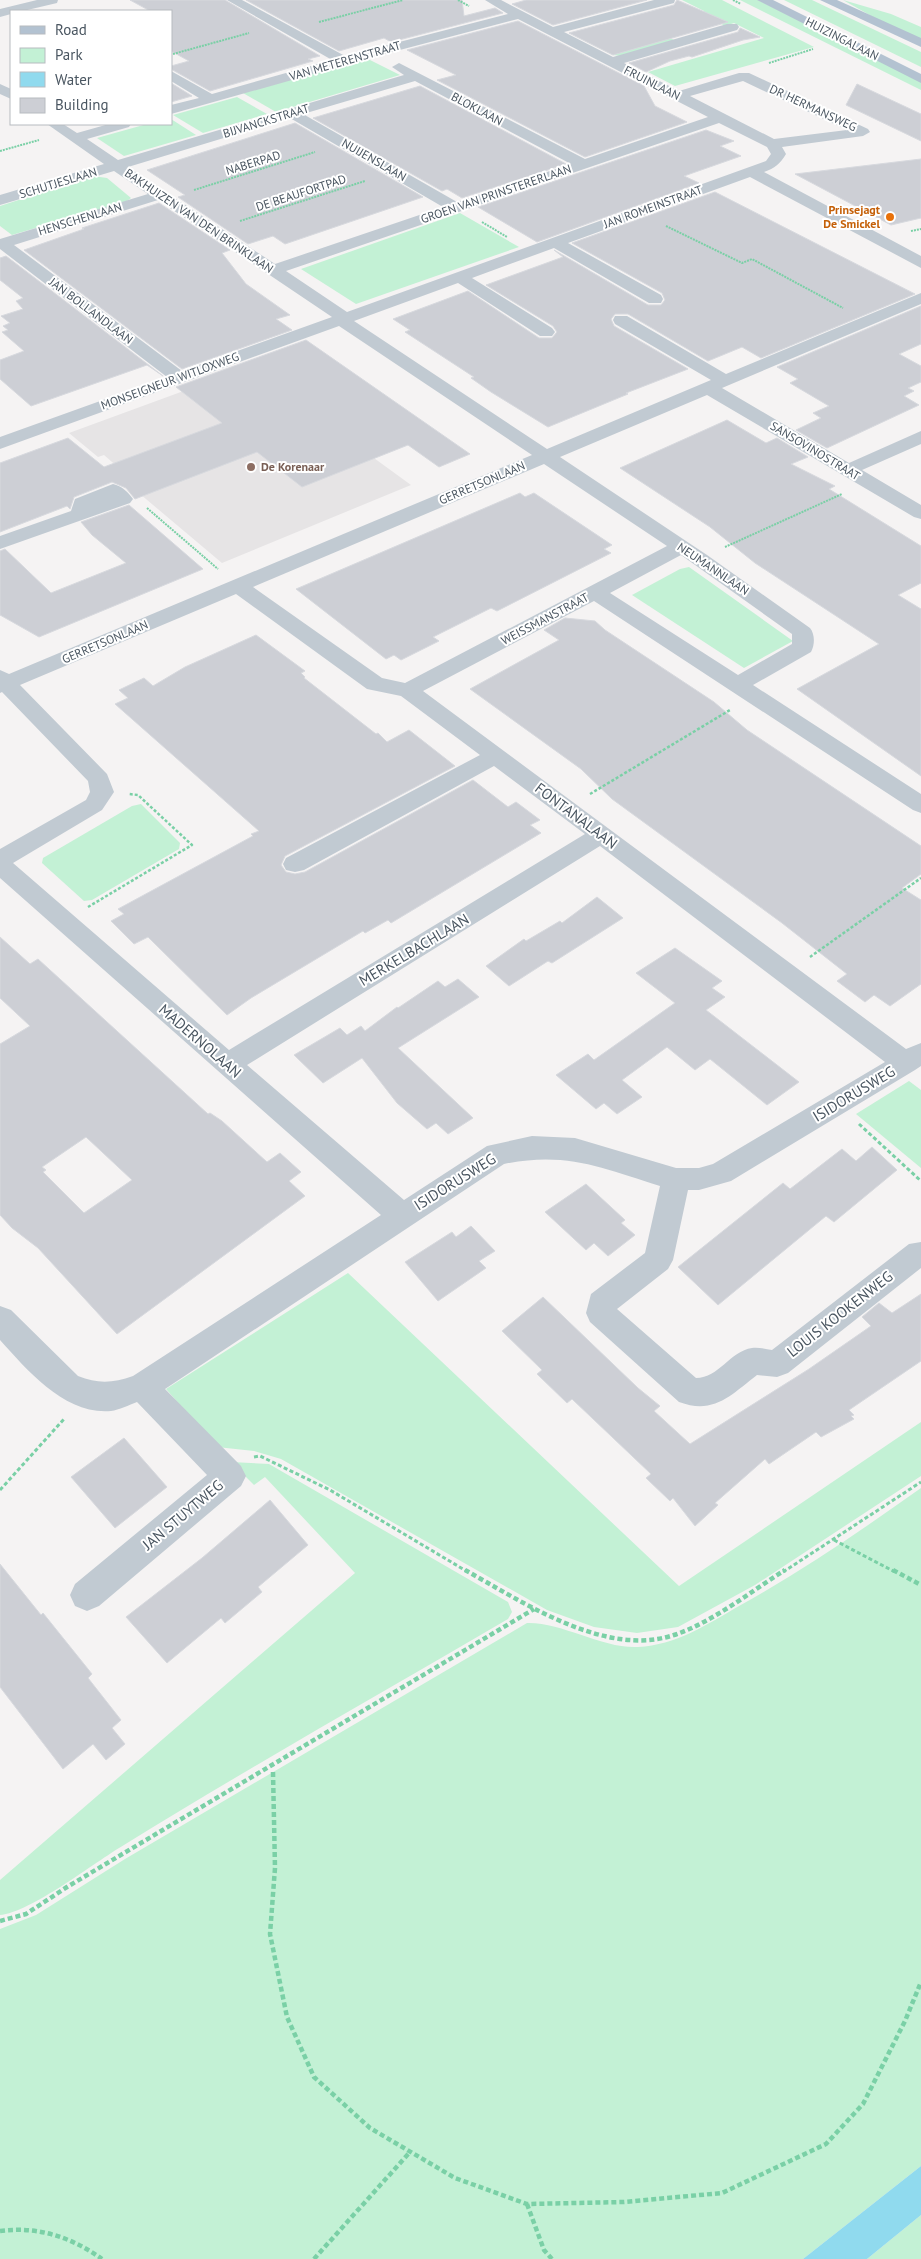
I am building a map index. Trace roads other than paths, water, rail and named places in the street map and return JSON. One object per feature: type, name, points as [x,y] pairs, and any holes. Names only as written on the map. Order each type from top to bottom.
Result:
[{"type":"main road","name":"HUIZINGALAAN","points":[[763,0],[921,79]]},
{"type":"main road","name":"HUIZINGALAAN","points":[[826,0],[919,44]]},
{"type":"street","points":[[233,0],[344,61]]},
{"type":"street","points":[[552,32],[669,0]]},
{"type":"street","points":[[12,10],[49,1],[62,10]]},
{"type":"street","name":"FRUINLAAN","points":[[499,1],[519,15],[772,144]]},
{"type":"street","name":"VAN METERENSTRAAT","points":[[172,110],[372,53],[519,15]]},
{"type":"street","points":[[611,62],[732,27]]},
{"type":"street","name":"BLOKLAAN","points":[[372,53],[583,164]]},
{"type":"street","points":[[172,76],[211,99]]},
{"type":"street","name":"BIJVANCKSTRAAT","points":[[116,165],[416,76]]},
{"type":"street","name":"DR HERMANSWEG","points":[[676,96],[744,76],[863,132],[772,144]]},
{"type":"street","name":"NUIJENSLAAN","points":[[291,113],[456,208]]},
{"type":"street","name":"GROEN VAN PRINSTERERLAAN","points":[[273,270],[720,118]]},
{"type":"street","points":[[65,131],[116,125]]},
{"type":"street","name":"BAKHUIZEN VAN DEN BRINKLAAN","points":[[65,131],[273,270],[545,456]]},
{"type":"street","points":[[751,171],[770,164],[779,154],[772,144]]},
{"type":"street","name":"SCHUTJESLAAN","points":[[0,200],[116,165]]},
{"type":"street","points":[[751,171],[921,263]]},
{"type":"street","name":"JAN ROMEINSTRAAT","points":[[343,319],[751,171]]},
{"type":"street","name":"HENSCHENLAAN","points":[[1,244],[163,197]]},
{"type":"street","points":[[555,242],[655,299]]},
{"type":"street","name":"JAN BOLLANDLAAN","points":[[1,244],[180,378]]},
{"type":"street","points":[[460,277],[546,332]]},
{"type":"street","name":"GERRETSONLAAN","points":[[2,682],[238,586],[921,298]]},
{"type":"street","name":"MONSEIGNEUR WITLOXWEG","points":[[0,443],[12,431],[180,378],[343,319]]},
{"type":"street","points":[[621,320],[717,384]]},
{"type":"street","name":"SANSOVINOSTRAAT","points":[[717,384],[848,470],[921,513]]},
{"type":"street","points":[[848,470],[921,436]]},
{"type":"street","name":"NEUMANNLAAN","points":[[545,456],[700,559],[804,632],[803,647],[745,690]]},
{"type":"street","points":[[0,543],[81,513]]},
{"type":"street","name":"WEISSMANSTRAAT","points":[[408,690],[681,547]]},
{"type":"street","name":"FONTANALAAN","points":[[238,586],[375,684],[408,690],[786,974],[913,1058]]},
{"type":"street","points":[[595,592],[921,805]]},
{"type":"street","points":[[0,860],[94,805],[102,792],[99,779],[2,682]]},
{"type":"street","points":[[295,864],[495,756]]},
{"type":"street","name":"MERKELBACHLAAN","points":[[227,1064],[601,835]]},
{"type":"street","name":"MADERNOLAAN","points":[[0,866],[401,1215]]},
{"type":"street","name":"ISIDORUSWEG","points":[[6,1337],[77,1390],[112,1397],[142,1387],[401,1215],[497,1154],[532,1147],[575,1149],[676,1179],[699,1179],[721,1173],[913,1058]]},
{"type":"street","name":"LOUIS KOOKENWEG","points":[[676,1179],[658,1260],[602,1303],[602,1313],[690,1392],[712,1392],[752,1361],[777,1364],[919,1253]]},
{"type":"street","name":"JAN STUYTWEG","points":[[86,1595],[230,1476],[142,1387]]},
{"type":"water","points":[[921,2166],[921,2215],[867,2259],[803,2259]]},
{"type":"place","name":"Prinsejagt De Smickel","points":[[890,217]]},
{"type":"place","name":"De Korenaar","points":[[251,467]]}]
